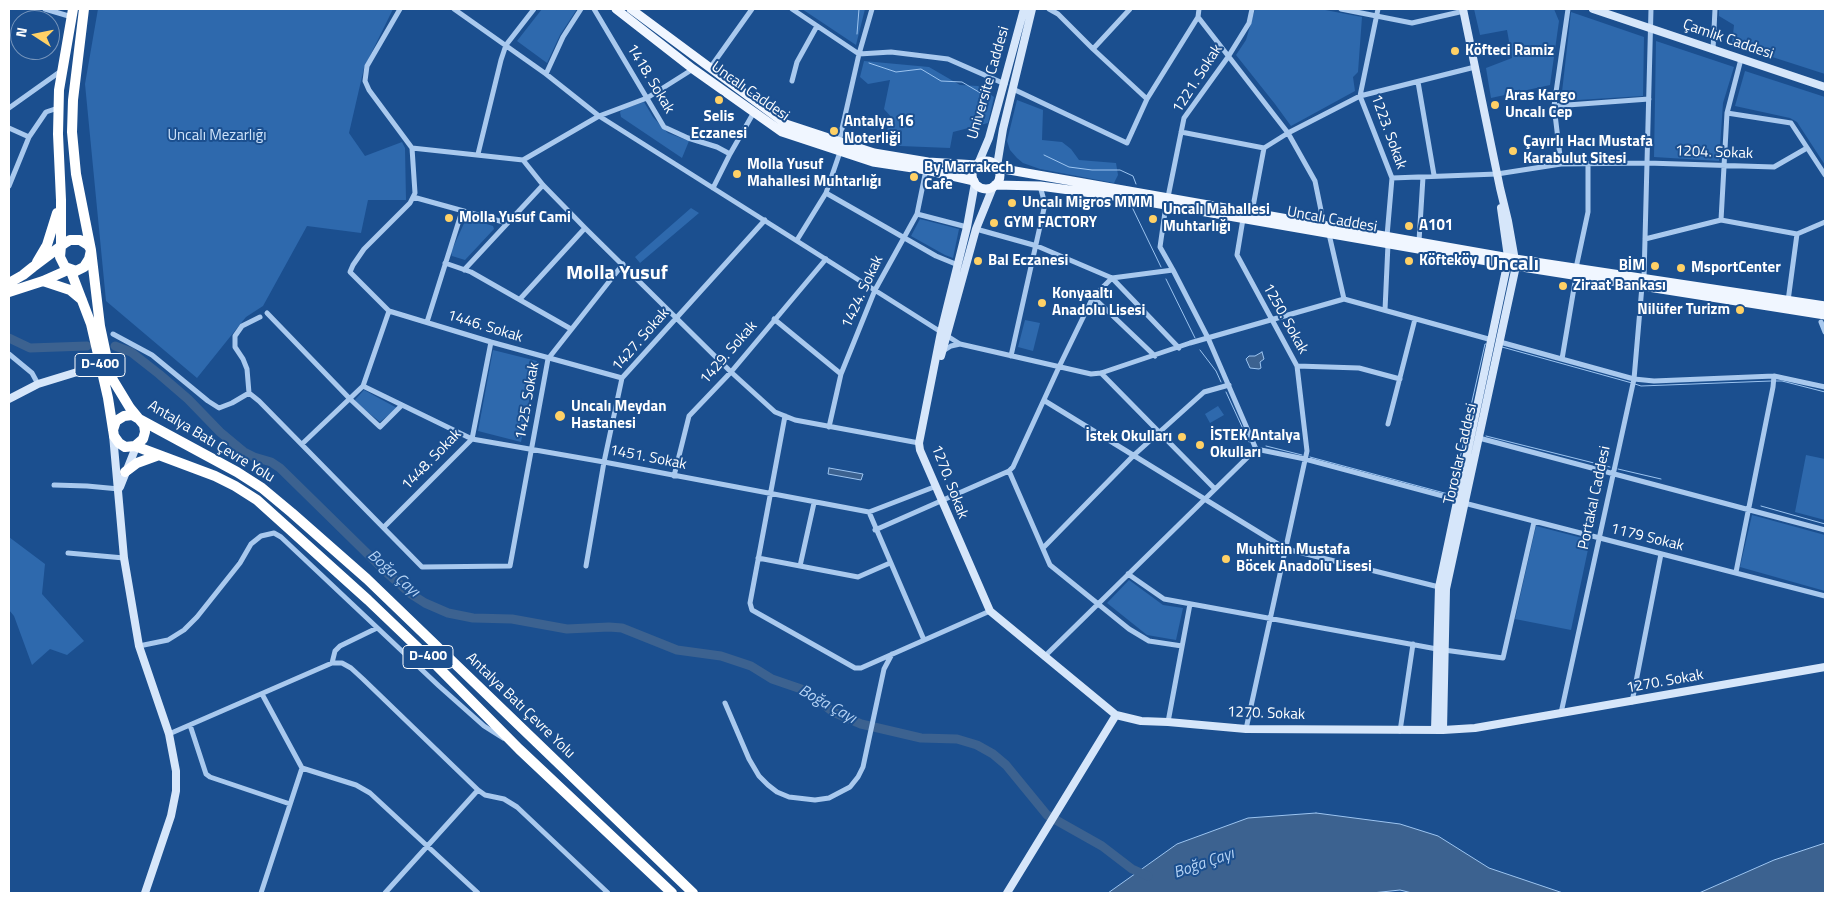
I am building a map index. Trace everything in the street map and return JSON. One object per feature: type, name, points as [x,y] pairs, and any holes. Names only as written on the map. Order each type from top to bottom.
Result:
[{"type":"highway","points":[[9,292],[43,281],[70,269],[84,268],[89,259],[91,250],[76,174],[72,132],[76,64],[84,9]]},
{"type":"highway","points":[[73,13],[62,70],[58,108],[61,200],[60,257],[62,262],[70,269],[83,301]]},
{"type":"highway","points":[[34,267],[47,245],[61,200]]},
{"type":"highway","points":[[9,283],[70,240],[80,240],[88,245],[91,250]]},
{"type":"highway","name":"Antalya Batı Çevre Yolu","points":[[91,250],[100,326],[113,380],[123,398],[140,419],[237,472],[262,488],[292,513],[367,579],[694,893]]},
{"type":"highway","points":[[43,281],[70,290],[83,301]]},
{"type":"highway","name":"D-400","points":[[83,301],[91,324],[108,398],[114,436],[119,443],[125,446],[134,446],[215,476],[236,486],[257,500],[375,607],[437,666],[519,749],[672,893]]},
{"type":"highway","points":[[113,431],[116,421],[124,416],[132,415],[140,419],[144,425],[145,432],[142,439],[134,446]]},
{"type":"highway","points":[[125,472],[137,463],[160,455]]},
{"type":"main road","name":"Uncalı Caddesi","points":[[616,9],[693,68],[782,132],[874,162],[926,170],[974,182]]},
{"type":"main road","name":"Uncalı Caddesi","points":[[631,9],[786,124],[874,153],[928,162],[977,164]]},
{"type":"main road","points":[[989,161],[997,167],[999,179],[994,186],[985,188],[974,182],[972,172],[977,164],[989,161]]},
{"type":"main road","name":"Uncalı Caddesi","points":[[997,167],[1167,201],[1243,219],[1329,234],[1419,241],[1511,262]]},
{"type":"main road","name":"Uncalı Caddesi","points":[[994,186],[1040,186],[1252,212],[1324,225],[1387,240],[1511,262]]},
{"type":"main road","points":[[1511,262],[1825,306]]},
{"type":"main road","points":[[1643,282],[1823,318]]},
{"type":"street","points":[[45,9],[73,13]]},
{"type":"street","points":[[400,9],[366,66],[365,81],[369,90],[412,148],[415,180],[413,197],[507,223]]},
{"type":"street","points":[[454,9],[546,74],[599,116],[960,344],[1092,374],[1101,373],[1208,338],[1344,299],[1634,379],[1654,381],[1774,376],[1825,387]]},
{"type":"street","points":[[478,154],[506,45],[534,9]]},
{"type":"street","points":[[546,74],[563,38],[581,9]]},
{"type":"street","name":"1418. Sokak","points":[[594,9],[664,127],[730,154]]},
{"type":"street","points":[[710,69],[752,9]]},
{"type":"street","points":[[792,9],[859,54],[891,52],[948,59],[1005,84]]},
{"type":"street","points":[[839,142],[859,54],[872,9]]},
{"type":"street","name":"Universite Caddesi","points":[[977,164],[989,138],[1024,9]]},
{"type":"street","name":"Universite Caddesi","points":[[997,167],[1012,88],[1032,9]]},
{"type":"street","points":[[1049,9],[1058,14],[1147,99]]},
{"type":"street","points":[[1058,14],[1063,9]]},
{"type":"street","points":[[1093,49],[1130,9]]},
{"type":"street","points":[[1012,88],[1127,143],[1147,99],[1198,17],[1199,9]]},
{"type":"street","name":"1221. Sokak","points":[[1208,338],[1174,270],[1160,247],[1167,201],[1184,118],[1228,57],[1249,23],[1252,9]]},
{"type":"street","points":[[1341,9],[1412,23],[1463,10]]},
{"type":"street","name":"1223. Sokak","points":[[1378,9],[1360,96],[1392,178],[1387,240],[1385,310]]},
{"type":"street","points":[[1561,164],[1554,106],[1568,9]]},
{"type":"street","name":"Çamlık Caddesi","points":[[1593,9],[1825,87]]},
{"type":"street","name":"Portakal Caddesi","points":[[1561,713],[1634,379],[1645,239],[1650,9]]},
{"type":"street","points":[[1714,50],[1715,9]]},
{"type":"street","name":"Toroslar Caddesi","points":[[1461,502],[1479,438],[1511,262],[1508,220],[1463,10]]},
{"type":"street","points":[[1198,17],[1288,134],[1315,181],[1324,225]]},
{"type":"street","points":[[792,80],[797,62],[817,26]]},
{"type":"street","points":[[1721,220],[1727,113],[1741,59]]},
{"type":"street","points":[[1182,132],[1264,148],[1360,96],[1475,67]]},
{"type":"street","points":[[412,148],[522,160],[599,116],[647,98],[693,68]]},
{"type":"street","points":[[9,108],[62,70]]},
{"type":"street","points":[[1418,82],[1434,175]]},
{"type":"street","points":[[1554,106],[1649,99]]},
{"type":"street","points":[[9,186],[29,137],[46,112],[58,108]]},
{"type":"street","points":[[713,188],[754,112]]},
{"type":"street","points":[[1727,113],[1791,123],[1825,175]]},
{"type":"street","points":[[9,128],[29,137]]},
{"type":"street","points":[[1252,212],[1264,148]]},
{"type":"street","name":"1204. Sokak","points":[[1392,178],[1497,174],[1561,164],[1774,167],[1807,148]]},
{"type":"street","points":[[797,240],[826,192],[840,152]]},
{"type":"street","points":[[522,160],[543,185],[585,228],[731,372],[775,412],[794,420],[920,443]]},
{"type":"street","points":[[1562,359],[1588,212],[1588,164]]},
{"type":"street","name":"1424. Sokak","points":[[829,427],[841,374],[875,290],[917,214],[926,170]]},
{"type":"street","points":[[1419,241],[1423,177]]},
{"type":"street","name":"1270. Sokak","points":[[933,376],[943,352],[944,334],[974,182]]},
{"type":"street","points":[[464,270],[543,185]]},
{"type":"street","name":"1270. Sokak","points":[[994,186],[976,229],[944,334],[933,376],[920,450],[934,487],[990,611],[1044,658],[1116,715],[1141,721],[1246,729],[1400,731],[1475,728],[1825,667]]},
{"type":"street","points":[[1011,356],[1045,204],[1040,186]]},
{"type":"street","points":[[826,192],[936,256],[958,264]]},
{"type":"street","name":"1446. Sokak","points":[[413,197],[410,203],[364,249],[350,272],[388,311],[622,378]]},
{"type":"street","points":[[427,322],[462,211]]},
{"type":"street","points":[[917,214],[966,227]]},
{"type":"street","name":"1250. Sokak","points":[[1243,219],[1237,256],[1297,366],[1307,451],[1246,729]]},
{"type":"street","name":"1427. Sokak","points":[[586,566],[604,462],[622,378],[765,220]]},
{"type":"street","points":[[1645,239],[1721,220],[1797,234],[1825,222]]},
{"type":"street","points":[[520,299],[585,228]]},
{"type":"street","points":[[976,229],[1037,246],[1112,278],[1179,348]]},
{"type":"street","points":[[1329,234],[1344,299]]},
{"type":"street","points":[[1788,300],[1797,234]]},
{"type":"street","name":"1429. Sokak","points":[[674,476],[690,416],[731,372],[826,259]]},
{"type":"street","points":[[446,263],[464,270],[520,299],[571,329]]},
{"type":"street","name":"1425. Sokak","points":[[384,527],[422,567],[510,566],[548,358],[623,264]]},
{"type":"street","points":[[875,530],[1009,471],[1014,467],[1093,297],[1112,278],[1174,270]]},
{"type":"street","points":[[1093,297],[1155,356]]},
{"type":"street","points":[[302,444],[363,386],[388,311]]},
{"type":"street","points":[[267,313],[350,399],[380,426],[402,405]]},
{"type":"street","points":[[260,317],[242,326],[235,336],[236,347],[247,369],[248,392],[384,527]]},
{"type":"street","points":[[1823,318],[1825,332]]},
{"type":"street","points":[[774,319],[841,374]]},
{"type":"street","points":[[1388,424],[1415,319]]},
{"type":"street","points":[[113,334],[152,355],[219,408],[232,403],[248,392]]},
{"type":"street","points":[[1044,658],[1256,449],[1208,338]]},
{"type":"street","name":"Toroslar Caddesi","points":[[1435,730],[1443,588],[1496,341]]},
{"type":"street","name":"1448. Sokak","points":[[384,527],[472,439],[491,342]]},
{"type":"street","points":[[943,352],[951,346],[960,344]]},
{"type":"street","points":[[9,354],[32,373],[38,384]]},
{"type":"street","points":[[9,399],[38,384],[100,365]]},
{"type":"street","points":[[1297,366],[1359,368],[1400,379]]},
{"type":"street","points":[[1101,373],[1215,489]]},
{"type":"street","points":[[1736,572],[1774,376]]},
{"type":"street","points":[[1043,548],[1134,455],[1204,392],[1229,385]]},
{"type":"street","name":"1451. Sokak","points":[[363,386],[472,439],[869,512]]},
{"type":"street","points":[[1045,401],[1286,549],[1443,588]]},
{"type":"street","points":[[785,416],[750,603],[752,610],[855,668],[861,668],[990,611]]},
{"type":"street","points":[[113,431],[124,558],[139,646],[169,734],[176,771],[176,791],[171,816],[147,893]]},
{"type":"street","points":[[1479,438],[1825,530]]},
{"type":"street","points":[[119,488],[134,452],[134,446]]},
{"type":"street","name":"1179 Sokak","points":[[1256,449],[1305,459],[1534,522],[1825,596]]},
{"type":"street","points":[[1009,471],[1050,565],[1129,629],[1148,641],[1182,646]]},
{"type":"street","points":[[54,486],[119,488]]},
{"type":"street","points":[[924,640],[875,530],[869,512],[934,487]]},
{"type":"street","points":[[800,566],[814,502]]},
{"type":"street","points":[[1128,574],[1164,599],[1440,649],[1503,658],[1534,522]]},
{"type":"street","points":[[139,646],[168,640],[184,630],[197,617],[240,563],[251,544],[261,536],[274,533],[281,537],[484,726],[519,749]]},
{"type":"street","points":[[68,553],[124,558]]},
{"type":"street","points":[[1632,702],[1661,554]]},
{"type":"street","points":[[758,558],[858,577],[890,563]]},
{"type":"street","points":[[1168,722],[1190,604]]},
{"type":"street","points":[[332,663],[335,651],[340,646],[377,628]]},
{"type":"street","points":[[1400,731],[1413,644]]},
{"type":"street","name":"Toroslar Caddesi","points":[[1440,649],[1445,704],[1443,730]]},
{"type":"street","points":[[725,703],[749,759],[759,776],[777,792],[789,797],[815,800],[829,798],[850,787],[858,777],[863,766],[884,669],[892,654]]},
{"type":"street","points":[[169,734],[332,663],[342,663],[351,668],[478,790],[504,799],[517,807],[608,893]]},
{"type":"street","points":[[262,694],[302,768],[356,785],[370,793],[478,893]]},
{"type":"street","points":[[1007,893],[1050,826],[1116,715]]},
{"type":"street","points":[[190,725],[206,774],[290,804]]},
{"type":"street","points":[[260,893],[302,768]]},
{"type":"street","points":[[386,893],[478,790]]},
{"type":"green space","name":"Uncalı Mezarlığı","points":[[98,9],[393,9],[364,68],[349,133],[365,156],[402,142],[405,148],[406,200],[368,200],[361,233],[307,226],[263,306],[246,317],[197,378],[106,301],[85,84]]},
{"type":"green space","points":[[542,9],[577,9],[560,35],[547,63],[517,41]]},
{"type":"green space","points":[[802,9],[865,9],[856,45]]},
{"type":"green space","points":[[1255,9],[1320,9],[1362,17],[1358,72],[1353,77],[1355,91],[1291,126],[1236,55],[1246,40]]},
{"type":"green space","points":[[1474,9],[1554,9],[1559,21],[1550,85],[1491,98],[1486,68],[1512,58],[1507,30],[1480,35]]},
{"type":"green space","points":[[1719,9],[1825,9],[1825,74],[1732,44],[1734,25],[1719,16]]},
{"type":"green space","points":[[1571,12],[1644,37],[1643,96],[1561,101]]},
{"type":"green space","points":[[1656,41],[1734,67],[1723,103],[1719,161],[1654,157]]},
{"type":"green space","points":[[864,61],[929,67],[960,85],[978,86],[994,97],[988,123],[953,132],[950,148],[900,146],[885,135],[892,118],[884,109],[890,80],[868,84],[860,77]]},
{"type":"green space","points":[[1745,71],[1825,97],[1825,165],[1797,122],[1790,118],[1735,106]]},
{"type":"green space","points":[[1017,100],[1043,110],[1042,140],[1062,142],[1071,149],[1079,160],[1116,163],[1118,175],[1114,183],[1040,169],[1023,163],[1017,158],[1010,150],[1007,141]]},
{"type":"green space","points":[[644,102],[653,117],[668,133],[689,141],[682,158],[621,117],[620,112],[623,109]]},
{"type":"green space","points":[[691,208],[699,213],[640,263],[635,257]]},
{"type":"green space","points":[[468,218],[493,226],[494,229],[465,260],[452,256],[451,252]]},
{"type":"green space","points":[[920,219],[959,229],[953,258],[911,236]]},
{"type":"green space","points":[[1025,320],[1040,323],[1033,351],[1018,347]]},
{"type":"green space","points":[[493,350],[537,361],[521,442],[478,431]]},
{"type":"green space","points":[[364,390],[397,408],[380,422],[354,401]]},
{"type":"green space","points":[[1218,406],[1224,415],[1210,423],[1205,414]]},
{"type":"green space","points":[[1806,455],[1825,459],[1825,520],[1795,512]]},
{"type":"green space","points":[[1752,515],[1825,535],[1825,591],[1740,567]]},
{"type":"green space","points":[[1536,526],[1590,540],[1571,630],[1515,619]]},
{"type":"green space","points":[[9,537],[45,564],[42,594],[84,641],[67,655],[50,649],[32,665],[14,616],[9,610]]},
{"type":"green space","points":[[1129,580],[1163,605],[1183,608],[1176,640],[1147,635],[1107,603]]},
{"type":"water","points":[[1262,352],[1264,359],[1260,362],[1261,368],[1250,368],[1246,359],[1249,356],[1255,356]]},
{"type":"water","points":[[829,468],[863,474],[861,480],[828,474]]},
{"type":"water","points":[[1316,813],[1400,824],[1438,836],[1489,868],[1563,893],[1412,893],[1400,890],[1372,893],[1108,893],[1177,844],[1248,818]]},
{"type":"water","points":[[1825,843],[1825,893],[1699,893],[1774,860]]},
{"type":"waterway","points":[[857,34],[859,9]]},
{"type":"waterway","points":[[869,63],[896,72],[921,69],[941,81],[962,82],[989,98]]},
{"type":"waterway","points":[[1044,155],[1069,167],[1092,170],[1120,170],[1133,176],[1136,184]]},
{"type":"waterway","points":[[1132,207],[1161,267]]},
{"type":"waterway","points":[[1166,279],[1195,338]]},
{"type":"waterway","name":"Boğa Çayı","points":[[9,338],[30,348],[87,346]]},
{"type":"waterway","points":[[1465,432],[1486,344]]},
{"type":"waterway","name":"Boğa Çayı","points":[[115,346],[131,352],[159,374],[244,452],[271,462],[280,468],[386,572],[411,594],[425,603],[448,613],[473,618],[512,619],[567,629],[622,628],[677,650],[721,656],[751,666],[772,679],[807,691],[833,712],[861,724],[921,738],[957,739],[977,745],[993,754],[1006,765],[1047,815],[1102,846],[1132,869],[1148,876]]},
{"type":"waterway","points":[[1502,347],[1632,383]]},
{"type":"waterway","points":[[1200,350],[1216,371],[1221,382]]},
{"type":"waterway","points":[[1635,384],[1641,386],[1771,381]]},
{"type":"waterway","points":[[1775,381],[1782,381],[1825,392]]},
{"type":"waterway","points":[[1226,392],[1249,442]]},
{"type":"waterway","points":[[1486,436],[1610,467]]},
{"type":"waterway","points":[[1310,457],[1452,495],[1464,440]]},
{"type":"waterway","points":[[1266,446],[1302,455]]},
{"type":"waterway","points":[[1618,469],[1661,479]]},
{"type":"waterway","points":[[1761,506],[1825,524]]},
{"type":"place","name":"Köfteci Ramiz","points":[[1455,51]]},
{"type":"place","name":"Selis Eczanesi","points":[[719,100]]},
{"type":"place","name":"Aras Kargo Uncalı Cep","points":[[1495,105]]},
{"type":"place","name":"Antalya 16 Noterliği","points":[[834,131]]},
{"type":"place","name":"Çayırlı Hacı Mustafa Karabulut Sitesi","points":[[1513,151]]},
{"type":"place","name":"Molla Yusuf Mahallesi Muhtarlığı","points":[[737,174]]},
{"type":"place","name":"By Marrakech Cafe","points":[[914,177]]},
{"type":"place","name":"Uncalı Migros MMM","points":[[1012,203]]},
{"type":"place","name":"Molla Yusuf Cami","points":[[449,218]]},
{"type":"place","name":"Uncalı Mahallesi Muhtarlığı","points":[[1153,219]]},
{"type":"place","name":"GYM FACTORY","points":[[994,223]]},
{"type":"place","name":"A101","points":[[1409,226]]},
{"type":"place","name":"Bal Eczanesi","points":[[978,261]]},
{"type":"place","name":"Köfteköy","points":[[1409,261]]},
{"type":"place","name":"BİM","points":[[1655,266]]},
{"type":"place","name":"MsportCenter","points":[[1681,268]]},
{"type":"place","name":"Ziraat Bankası","points":[[1563,286]]},
{"type":"place","name":"Konyaaltı Anadolu Lisesi","points":[[1042,303]]},
{"type":"place","name":"Nilüfer Turizm","points":[[1740,310]]},
{"type":"place","name":"Uncalı Meydan Hastanesi","points":[[560,416]]},
{"type":"place","name":"İstek Okulları","points":[[1182,437]]},
{"type":"place","name":"İSTEK Antalya Okulları","points":[[1200,445]]},
{"type":"place","name":"Muhittin Mustafa Böcek Anadolu Lisesi","points":[[1226,559]]},
{"type":"district","name":"Uncalı","points":[[1512,265]]},
{"type":"district","name":"Molla Yusuf","points":[[617,274]]}]
